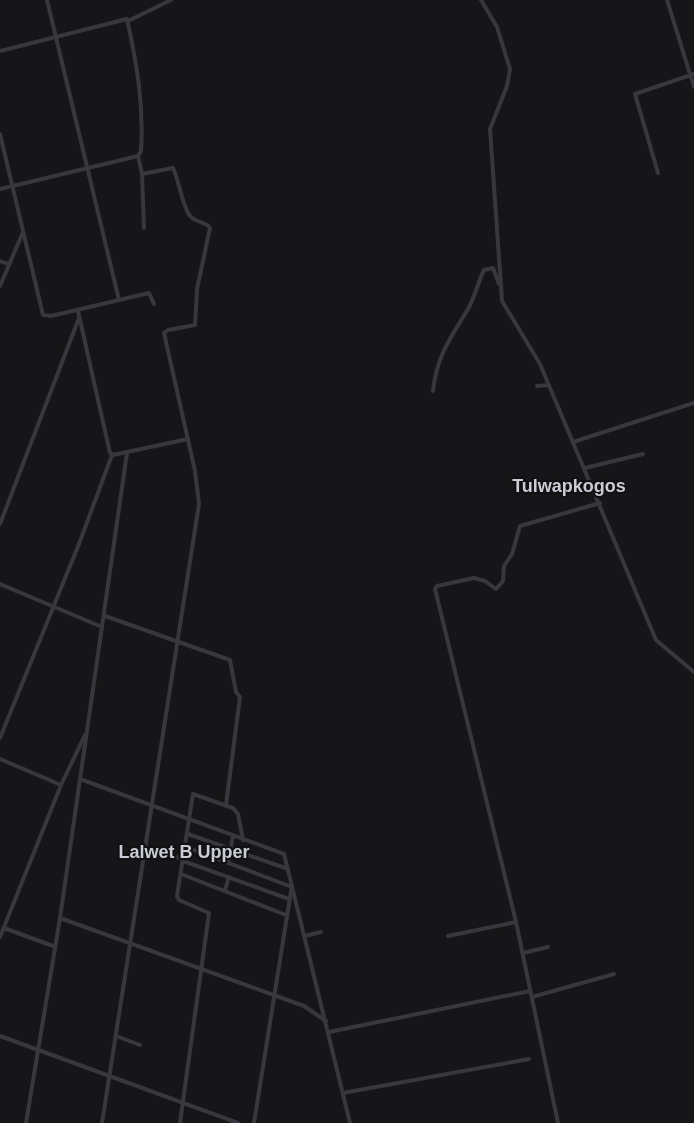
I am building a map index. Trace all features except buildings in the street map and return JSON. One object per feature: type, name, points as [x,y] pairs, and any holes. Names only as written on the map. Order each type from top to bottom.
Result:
[{"type":"street","points":[[47,0],[119,300]]},
{"type":"street","points":[[0,51],[126,19],[128,21],[171,0]]},
{"type":"street","points":[[481,0],[497,27],[510,69],[507,86],[490,129],[500,287],[504,308],[534,353],[549,384],[659,644],[694,672]]},
{"type":"street","points":[[667,0],[694,87]]},
{"type":"street","points":[[128,21],[143,114],[141,151],[138,156],[142,174],[144,228]]},
{"type":"street","points":[[658,173],[635,94],[692,75]]},
{"type":"street","points":[[0,134],[43,315],[51,316],[149,293],[154,304]]},
{"type":"street","points":[[0,189],[138,156]]},
{"type":"street","points":[[102,1123],[200,504],[164,333],[165,330],[195,325],[196,293],[210,228],[207,224],[194,220],[187,211],[172,168],[142,174]]},
{"type":"street","points":[[0,286],[23,231]]},
{"type":"street","points":[[0,261],[8,264]]},
{"type":"street","points":[[433,391],[440,356],[457,322],[468,309],[484,270],[493,268],[500,287]]},
{"type":"street","points":[[0,738],[112,455],[78,310]]},
{"type":"street","points":[[0,524],[79,318]]},
{"type":"street","points":[[537,386],[549,384]]},
{"type":"street","points":[[573,442],[694,403]]},
{"type":"street","points":[[112,455],[188,439]]},
{"type":"street","points":[[26,1123],[53,946],[60,918],[128,453]]},
{"type":"street","points":[[585,468],[643,454]]},
{"type":"street","points":[[558,1123],[516,921],[435,589],[438,586],[474,578],[485,581],[496,590],[503,581],[504,566],[512,554],[520,526],[600,503]]},
{"type":"street","points":[[0,584],[102,627]]},
{"type":"street","points":[[105,616],[227,659],[231,663],[236,692],[240,697],[226,805]]},
{"type":"street","points":[[0,936],[61,785],[86,735]]},
{"type":"street","points":[[0,759],[61,785]]},
{"type":"street","points":[[80,779],[281,852],[285,856],[350,1123]]},
{"type":"street","points":[[180,1123],[209,913],[207,909],[179,900],[194,794],[226,805],[238,814],[243,840]]},
{"type":"street","points":[[187,834],[289,869]]},
{"type":"street","points":[[228,863],[233,836]]},
{"type":"street","points":[[146,847],[290,899]]},
{"type":"street","points":[[185,847],[292,885]]},
{"type":"street","points":[[181,874],[287,915]]},
{"type":"street","points":[[225,890],[229,877]]},
{"type":"street","points":[[254,1123],[292,885]]},
{"type":"street","points":[[60,918],[304,1006],[326,1021]]},
{"type":"street","points":[[448,936],[516,921]]},
{"type":"street","points":[[4,928],[53,946]]},
{"type":"street","points":[[305,936],[321,932]]},
{"type":"street","points":[[523,953],[548,947]]},
{"type":"street","points":[[532,997],[614,974]]},
{"type":"street","points":[[329,1032],[530,991]]},
{"type":"street","points":[[0,1036],[238,1123]]},
{"type":"street","points":[[116,1036],[140,1045]]},
{"type":"street","points":[[343,1093],[528,1059]]},
{"type":"district","name":"Tulwapkogos","points":[[569,486]]},
{"type":"district","name":"Lalwet B Upper","points":[[184,852]]}]
